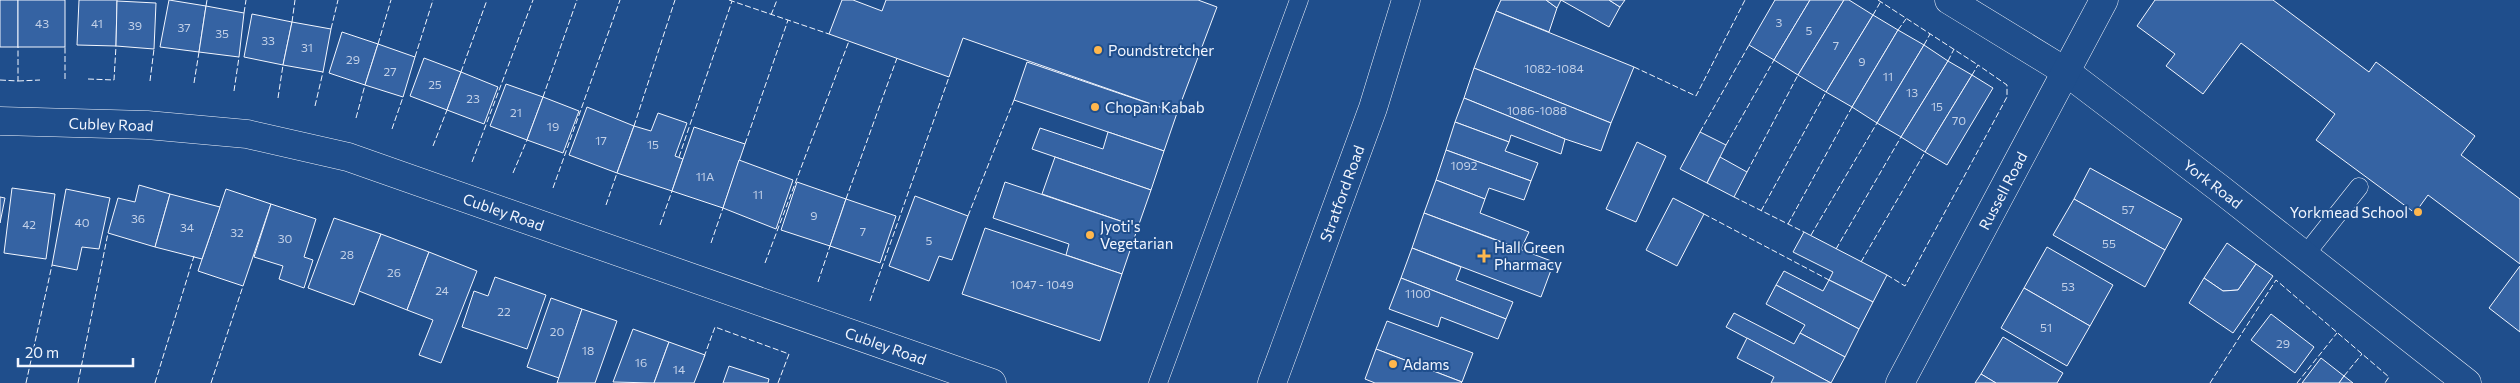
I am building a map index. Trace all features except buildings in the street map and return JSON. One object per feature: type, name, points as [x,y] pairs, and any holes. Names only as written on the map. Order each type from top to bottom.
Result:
[{"type":"main road","name":"Stratford Road","points":[[1272,383],[1373,108],[1406,0]]},
{"type":"main road","name":"York Road","points":[[1949,0],[2065,71],[2305,255],[2467,383]]},
{"type":"main road","name":"Russell Road","points":[[1900,383],[2104,0]]},
{"type":"main road","name":"Cubley Road","points":[[0,121],[147,125],[247,134],[348,157],[992,383]]},
{"type":"lane","points":[[1158,383],[1299,0]]},
{"type":"lane","points":[[2305,255],[2359,187]]},
{"type":"fence","points":[[206,6],[207,0]]},
{"type":"fence","points":[[244,13],[246,0]]},
{"type":"fence","points":[[292,22],[295,0]]},
{"type":"fence","points":[[331,29],[338,0]]},
{"type":"fence","points":[[378,44],[391,0]]},
{"type":"fence","points":[[415,57],[433,0]]},
{"type":"fence","points":[[461,72],[487,0]]},
{"type":"fence","points":[[472,162],[533,0]]},
{"type":"fence","points":[[543,97],[577,0]]},
{"type":"fence","points":[[553,188],[620,0]]},
{"type":"fence","points":[[634,126],[675,0]]},
{"type":"fence","points":[[729,0],[829,34]]},
{"type":"fence","points":[[771,15],[777,0]]},
{"type":"fence","points":[[1634,67],[1696,96],[1745,0]]},
{"type":"fence","points":[[1878,0],[1978,65]]},
{"type":"fence","points":[[679,157],[732,1]]},
{"type":"fence","points":[[1873,15],[1881,1]]},
{"type":"fence","points":[[1898,30],[1906,19]]},
{"type":"fence","points":[[745,144],[788,20]]},
{"type":"fence","points":[[1924,45],[1930,34]]},
{"type":"fence","points":[[765,263],[849,41]]},
{"type":"fence","points":[[1700,132],[1749,45]]},
{"type":"fence","points":[[88,79],[114,80],[116,46]]},
{"type":"fence","points":[[0,80],[18,81],[18,47]]},
{"type":"fence","points":[[65,47],[65,79]]},
{"type":"fence","points":[[150,81],[154,49]]},
{"type":"fence","points":[[1948,61],[1954,49]]},
{"type":"fence","points":[[194,83],[199,52]]},
{"type":"fence","points":[[234,91],[239,57]]},
{"type":"fence","points":[[846,199],[897,58]]},
{"type":"fence","points":[[1726,145],[1774,60]]},
{"type":"fence","points":[[278,98],[283,65]]},
{"type":"fence","points":[[1887,275],[1905,286],[2007,97],[2007,85],[1978,65],[1972,75]]},
{"type":"fence","points":[[315,106],[323,72]]},
{"type":"fence","points":[[1747,172],[1798,75]]},
{"type":"fence","points":[[870,301],[949,77]]},
{"type":"fence","points":[[18,81],[40,80]]},
{"type":"fence","points":[[356,118],[365,85]]},
{"type":"fence","points":[[1761,211],[1826,92]]},
{"type":"fence","points":[[392,129],[403,97]]},
{"type":"fence","points":[[968,216],[1014,100]]},
{"type":"fence","points":[[1788,224],[1852,107]]},
{"type":"fence","points":[[433,146],[447,110]]},
{"type":"fence","points":[[1811,235],[1877,123]]},
{"type":"fence","points":[[1836,249],[1901,137]]},
{"type":"fence","points":[[513,173],[527,140]]},
{"type":"fence","points":[[1861,262],[1925,152]]},
{"type":"fence","points":[[606,205],[617,173]]},
{"type":"fence","points":[[660,225],[672,191]]},
{"type":"fence","points":[[1734,197],[1804,232]]},
{"type":"fence","points":[[711,243],[723,208]]},
{"type":"fence","points":[[1704,214],[1829,280]]},
{"type":"fence","points":[[78,383],[108,233]]},
{"type":"fence","points":[[818,282],[830,246]]},
{"type":"fence","points":[[155,383],[194,256]]},
{"type":"fence","points":[[26,383],[52,265]]},
{"type":"fence","points":[[2210,383],[2276,280],[2389,377],[2385,383]]},
{"type":"fence","points":[[211,383],[243,286]]},
{"type":"fence","points":[[704,357],[715,327],[789,354],[778,383]]},
{"type":"fence","points":[[2297,383],[2337,333]]},
{"type":"fence","points":[[2344,376],[2362,354]]},
{"type":"place","name":"Poundstretcher","points":[[1098,50]]},
{"type":"place","name":"Chopan Kabab","points":[[1095,107]]},
{"type":"place","name":"Yorkmead School","points":[[2418,212]]},
{"type":"place","name":"Jyoti's Vegetarian","points":[[1090,235]]},
{"type":"place","name":"Hall Green Pharmacy","points":[[1484,256]]},
{"type":"place","name":"Adams","points":[[1393,364]]}]
